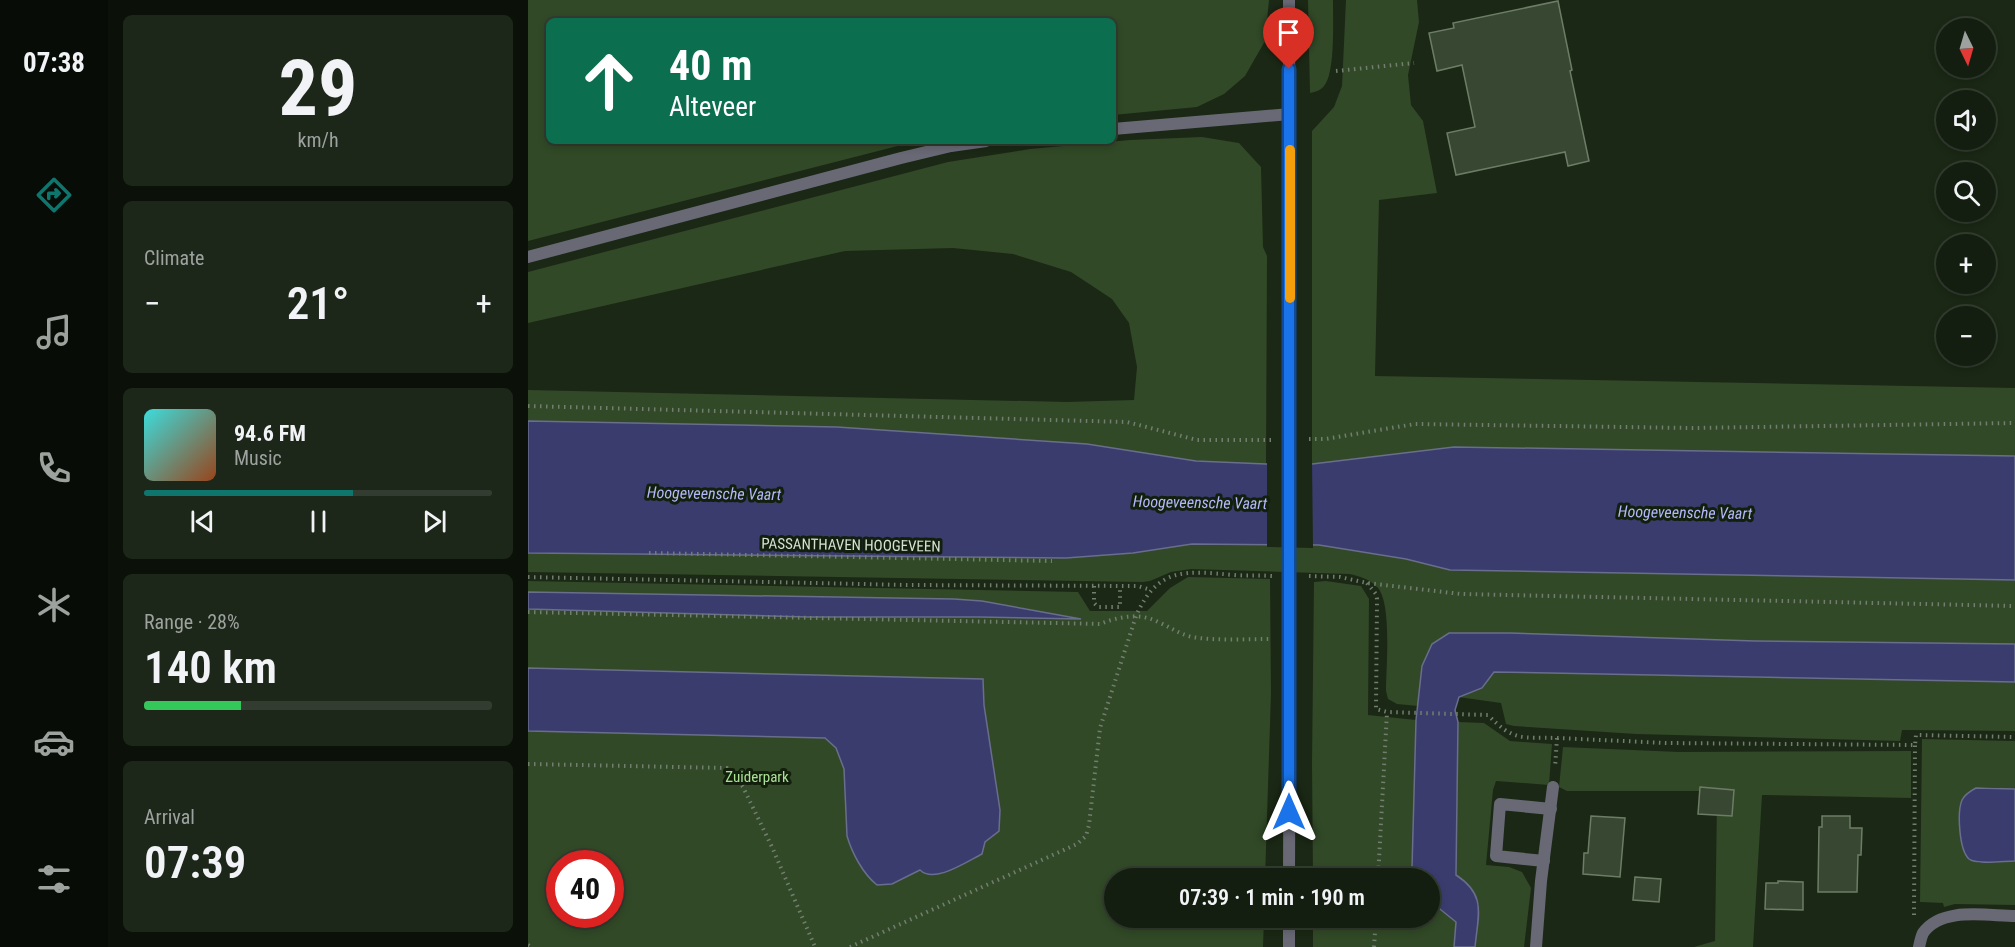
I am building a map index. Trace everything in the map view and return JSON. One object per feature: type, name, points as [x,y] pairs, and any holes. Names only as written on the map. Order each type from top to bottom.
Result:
[{"type":"street","points":[[1289,0],[1289,868]]},
{"type":"street","points":[[1116,129],[1290,114]]},
{"type":"street","points":[[528,257],[901,158],[965,144]]},
{"type":"street","points":[[1536,947],[1553,787]]},
{"type":"street","points":[[1544,861],[1496,856],[1500,804],[1551,809]]},
{"type":"street","points":[[1919,947],[1923,933],[1944,918],[1959,915],[2015,916]]},
{"type":"street","points":[[1289,928],[1289,947]]},
{"type":"path","points":[[1336,71],[1414,63]]},
{"type":"path","name":"PASSANTHAVEN HOOGEVEEN","points":[[649,553],[1052,561]]},
{"type":"path","points":[[850,947],[1053,856],[1077,844],[1086,836],[1100,728],[1136,616],[1141,604],[1158,583],[1171,576],[1199,572],[1241,576],[1280,576]]},
{"type":"path","points":[[1302,576],[1340,577],[1367,583],[1461,594],[1506,596],[2015,606]]},
{"type":"path","points":[[528,577],[907,585],[1138,586],[1151,590]]},
{"type":"path","points":[[1367,583],[1374,590],[1377,599],[1376,710],[1488,715],[1502,729],[1514,736],[1666,743],[1915,745]]},
{"type":"path","points":[[1094,586],[1094,603],[1098,607],[1120,607],[1120,586]]},
{"type":"path","points":[[528,612],[1100,624],[1113,619],[1136,616],[1155,620],[1182,635],[1201,638],[1290,640]]},
{"type":"path","points":[[1379,868],[1387,712]]},
{"type":"path","points":[[1914,916],[1916,735],[2015,736]]},
{"type":"path","points":[[1553,787],[1557,738]]},
{"type":"path","points":[[528,764],[727,768],[743,787],[772,847],[815,947]]},
{"type":"path","points":[[1374,947],[1375,928]]},
{"type":"green space","points":[[528,0],[1269,0],[1265,41],[1245,76],[1224,94],[1197,107],[1116,115],[1116,18],[546,18],[546,144],[905,144],[528,241]]},
{"type":"green space","points":[[1308,0],[1333,0],[1333,43],[1329,76],[1323,87],[1310,93]]},
{"type":"green space","points":[[1346,0],[1417,0],[1419,22],[1408,75],[1411,105],[1423,121],[1437,193],[1379,200],[1375,376],[2015,388],[2015,456],[1454,447],[1380,474],[1312,464],[1312,131],[1334,107],[1342,86]]},
{"type":"green space","points":[[1202,137],[1239,143],[1261,167],[1263,247],[1267,256],[1266,464],[1196,461],[1087,444],[837,427],[528,421],[528,390],[1067,402],[1134,400],[1137,367],[1129,323],[1112,299],[1071,272],[1013,254],[953,248],[845,251],[528,323],[528,272],[948,162],[1030,149],[1116,144],[1116,141]]},
{"type":"green space","points":[[1192,544],[1319,545],[1406,559],[1450,570],[2015,580],[2015,644],[1755,641],[1449,633],[1419,698],[1418,706],[1397,704],[1388,699],[1386,691],[1387,622],[1382,596],[1372,583],[1349,574],[1191,569],[1171,572],[1143,582],[528,572],[528,553],[1066,558],[1133,553]]},
{"type":"green space","name":"Zuiderpark","points":[[1188,577],[1270,579],[1271,693],[1265,868],[1104,868],[1104,928],[1264,928],[1263,947],[528,947],[528,605],[1028,609],[976,600],[528,592],[528,581],[1078,592],[1090,611],[1147,611],[1170,588]]},
{"type":"green space","points":[[1326,581],[1361,586],[1369,599],[1368,715],[1416,720],[1413,868],[1313,868],[1314,582]]},
{"type":"green space","points":[[1494,672],[2015,682],[2015,731],[1902,730],[1900,741],[1636,734],[1514,726],[1506,724],[1501,703],[1458,697],[1482,688]]},
{"type":"green space","points":[[1458,722],[1484,723],[1510,741],[1552,744],[1549,785],[1496,781],[1493,790],[1486,865],[1509,867],[1522,872],[1531,888],[1524,947],[1475,947],[1479,905],[1456,876]]},
{"type":"green space","points":[[1922,739],[2015,741],[2015,789],[1977,788],[1968,792],[1963,799],[1962,809],[1967,833],[1978,863],[2015,861],[2015,905],[1955,904],[1944,907],[1943,903],[1920,902]]},
{"type":"green space","points":[[1563,747],[1679,752],[1911,751],[1911,798],[1762,795],[1753,947],[1694,947],[1715,941],[1717,800],[1712,791],[1567,791],[1559,787]]},
{"type":"green space","points":[[1440,909],[1456,922],[1454,947],[1313,947],[1313,928],[1440,928]]},
{"type":"water","name":"Hoogeveensche Vaart","points":[[528,421],[837,427],[1087,444],[1196,461],[1266,464],[1312,464],[1454,447],[2015,456],[2015,580],[1450,570],[1406,559],[1319,545],[1192,544],[1133,553],[1066,558],[528,553]]},
{"type":"water","points":[[528,592],[954,599],[982,601],[1081,619],[808,617],[528,609]]},
{"type":"water","points":[[1449,633],[1510,633],[1755,641],[2015,644],[2015,682],[1494,672],[1482,688],[1459,697],[1455,710],[1458,722],[1456,875],[1472,890],[1478,906],[1478,915],[1475,947],[1454,947],[1456,922],[1440,909],[1440,868],[1412,868],[1416,720],[1422,666],[1432,644]]},
{"type":"water","points":[[528,668],[983,679],[984,705],[1000,810],[999,831],[985,842],[982,854],[950,870],[933,875],[920,870],[892,884],[877,885],[863,869],[849,843],[844,769],[836,748],[825,738],[528,731]]},
{"type":"water","points":[[1976,788],[2015,789],[2015,861],[1978,862],[1969,859],[1966,854],[1960,831],[1960,806],[1965,796]]},
{"type":"pier","points":[[1267,461],[1312,461],[1313,548],[1267,547]]},
{"type":"building","points":[[1558,1],[1589,161],[1568,166],[1565,152],[1456,175],[1447,133],[1475,127],[1462,65],[1437,71],[1429,33],[1454,28],[1453,23]]},
{"type":"building","points":[[1700,787],[1734,790],[1732,816],[1698,814]]},
{"type":"building","points":[[1591,816],[1625,818],[1620,877],[1583,874],[1584,853],[1588,853]]},
{"type":"building","points":[[1822,816],[1850,816],[1850,828],[1862,828],[1861,855],[1858,855],[1857,892],[1818,892],[1819,827],[1822,827]]},
{"type":"building","points":[[1635,877],[1661,879],[1659,902],[1633,900]]},
{"type":"building","points":[[1778,881],[1803,882],[1803,910],[1765,909],[1766,883],[1778,883]]},
{"type":"slow traffic","points":[[1290,150],[1290,298]]},
{"type":"route","points":[[1289,69],[1289,812]]}]
